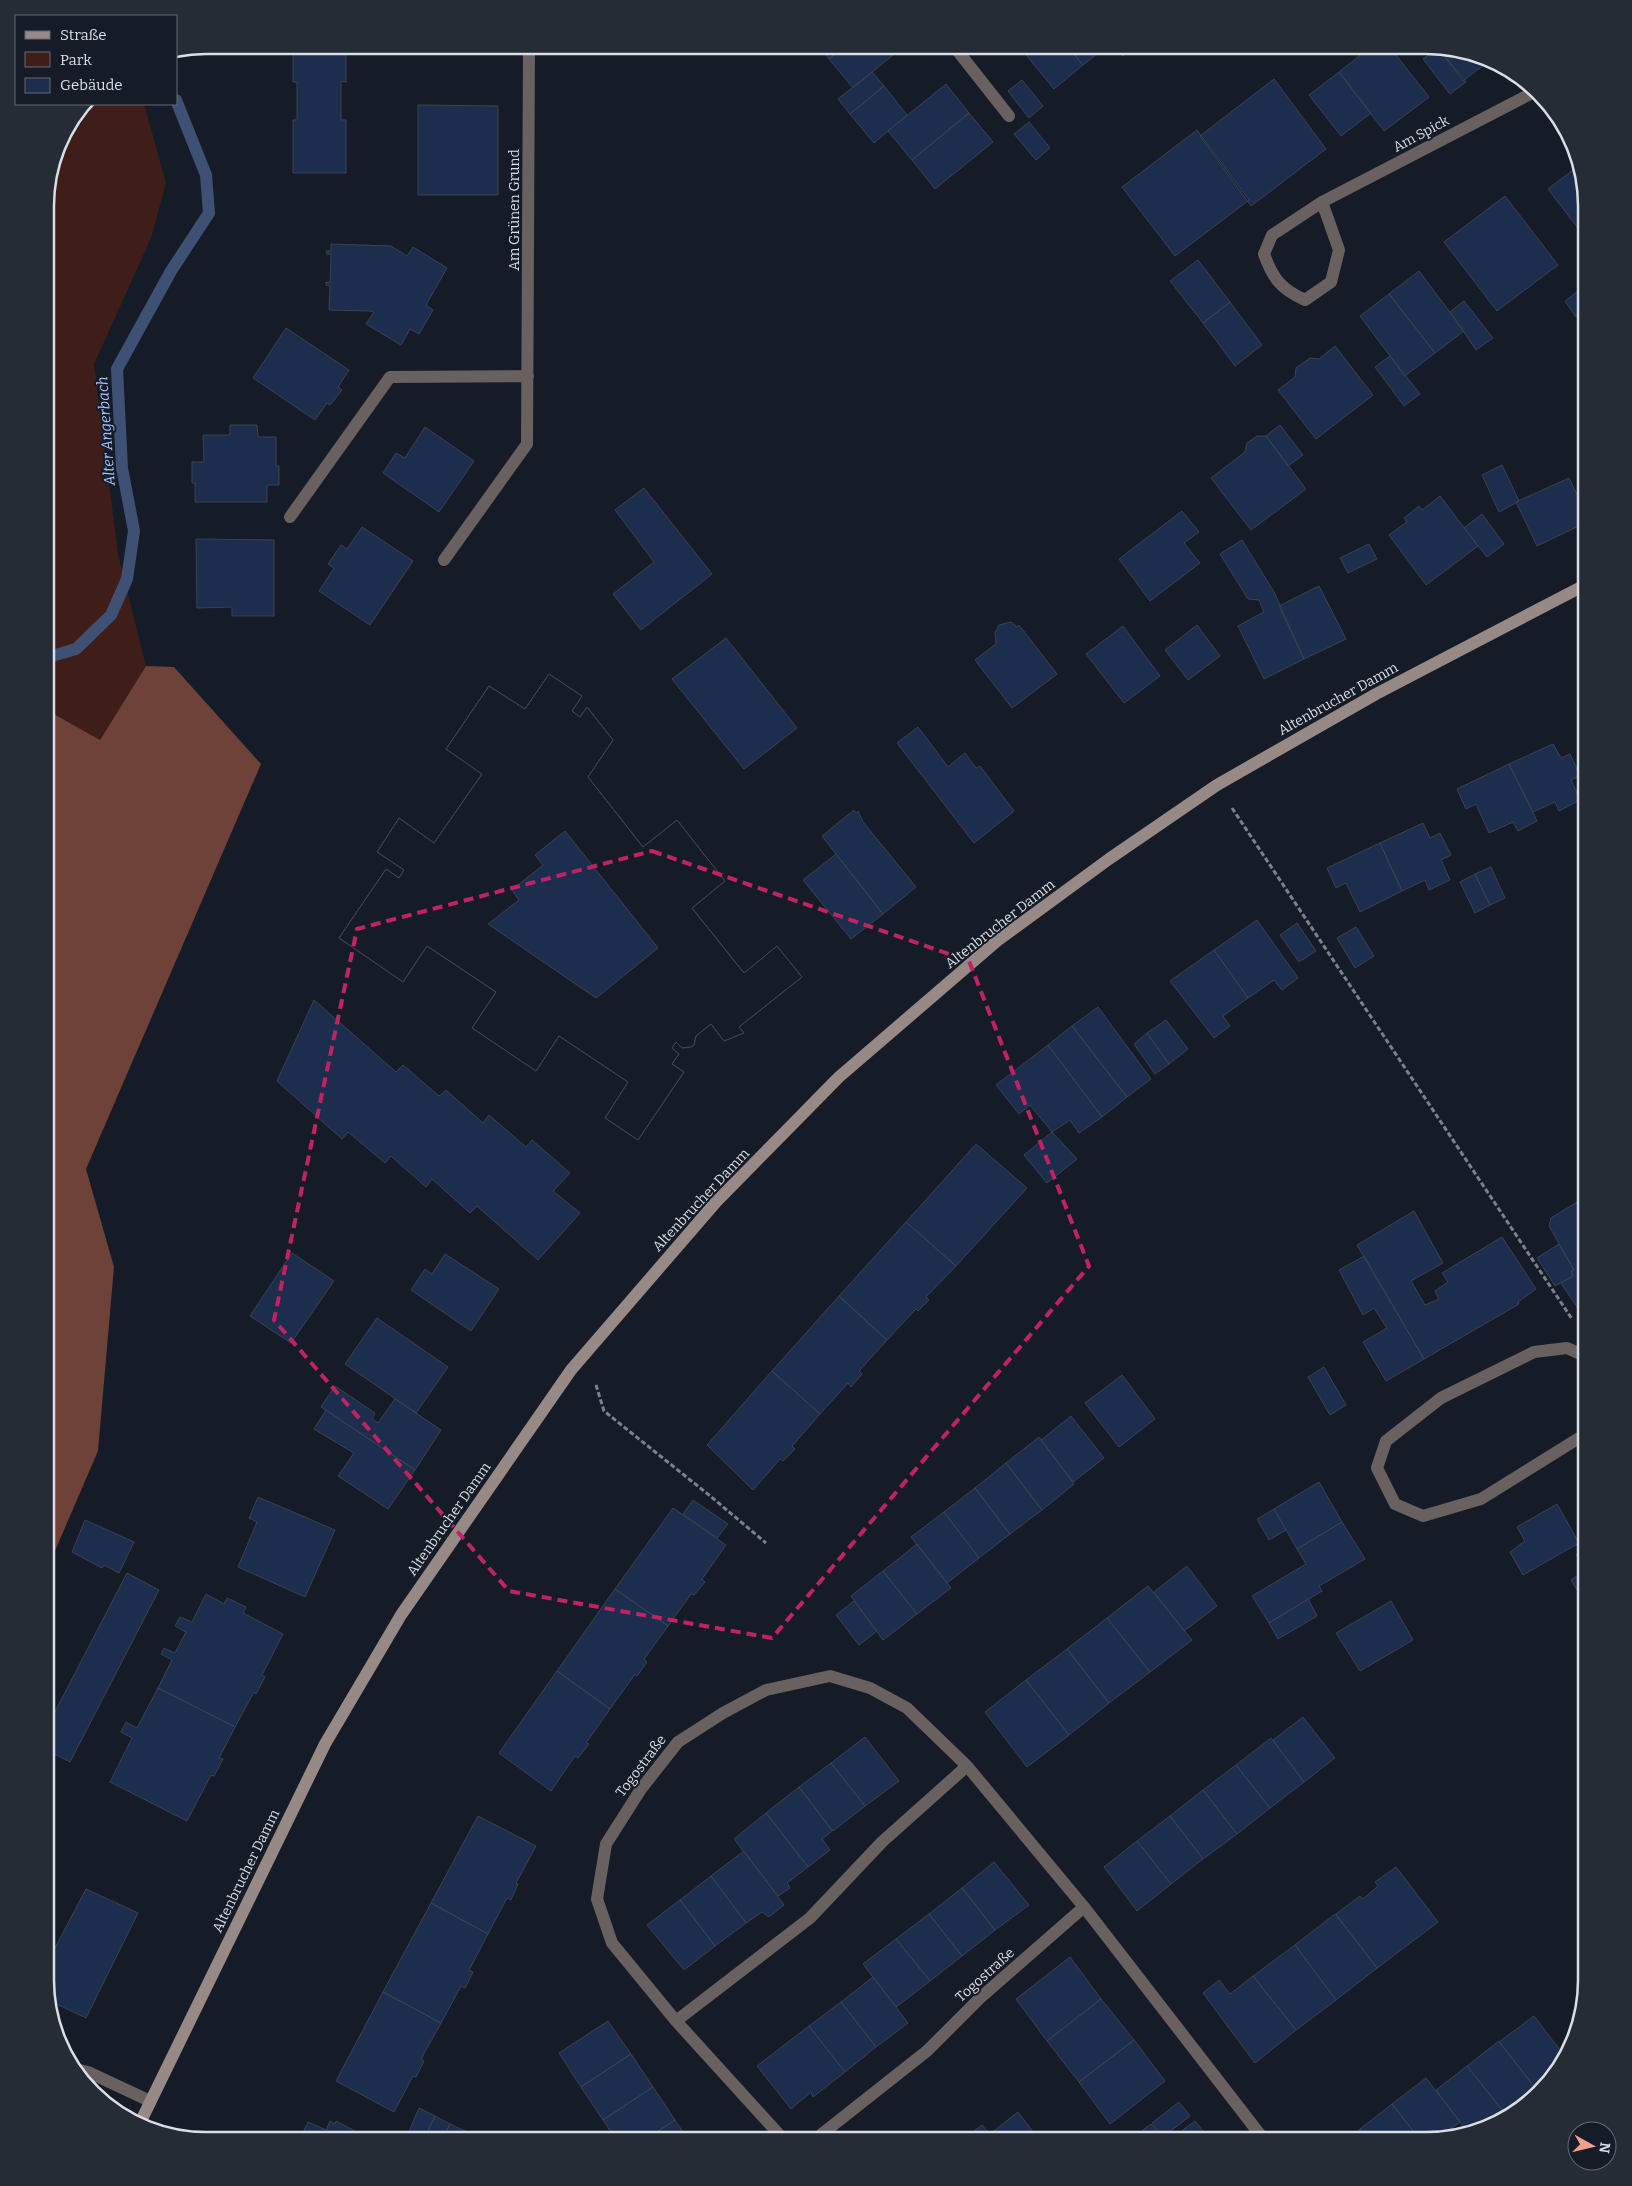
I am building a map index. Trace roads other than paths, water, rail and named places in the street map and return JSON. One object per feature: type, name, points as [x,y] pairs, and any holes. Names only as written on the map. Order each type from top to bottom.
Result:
[{"type":"main road","name":"Altenbrucher Damm","points":[[142,2118],[325,1744],[400,1615],[571,1370],[716,1202],[839,1077],[997,941],[1109,859],[1217,785],[1376,694],[1578,589]]},
{"type":"street","name":"Am Grünen Grund","points":[[444,560],[527,444],[530,54]]},
{"type":"street","points":[[960,54],[1009,116]]},
{"type":"street","name":"Am Spick","points":[[1322,202],[1339,250],[1331,282],[1304,300],[1286,291],[1269,268],[1264,254],[1272,235],[1322,202],[1530,94]]},
{"type":"street","points":[[290,517],[390,377],[528,376]]},
{"type":"street","points":[[1578,1353],[1567,1348],[1534,1352],[1441,1398],[1386,1441],[1377,1468],[1395,1504],[1423,1516],[1481,1499],[1578,1439]]},
{"type":"street","name":"Togostraße","points":[[777,2132],[676,2021],[612,1942],[597,1898],[606,1844],[641,1789],[678,1742],[723,1713],[766,1690],[830,1676],[870,1688],[907,1708],[967,1766],[1084,1907],[1258,2132]]},
{"type":"street","points":[[676,2021],[810,1918],[882,1842],[967,1766]]},
{"type":"street","name":"Togostraße","points":[[824,2132],[927,2051],[980,1998],[1084,1907]]},
{"type":"street","points":[[85,2071],[150,2101]]},
{"type":"waterway","name":"Alter Angerbach","points":[[54,655],[76,649],[111,615],[127,579],[134,531],[122,468],[117,369],[171,271],[209,213],[206,175],[178,105]]}]
